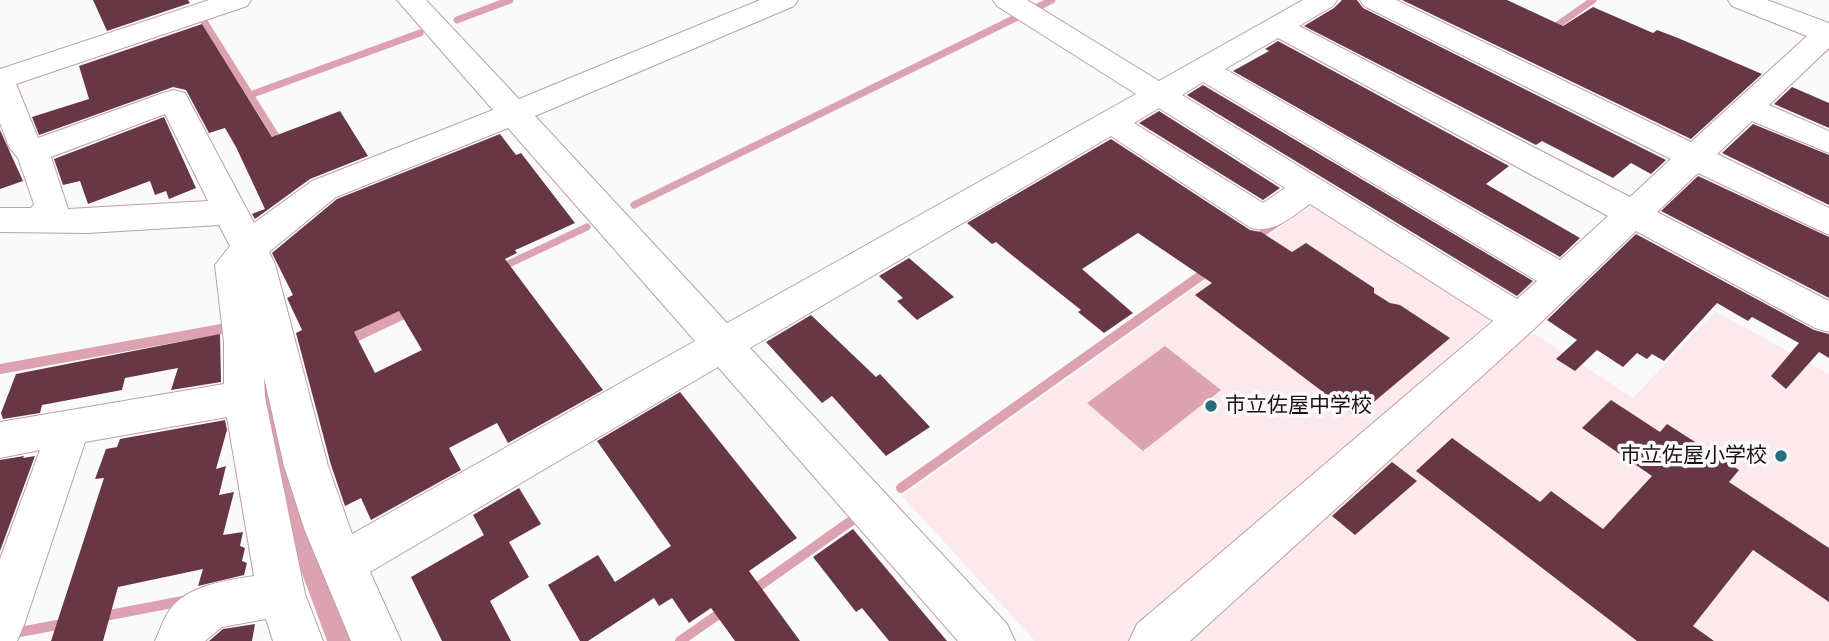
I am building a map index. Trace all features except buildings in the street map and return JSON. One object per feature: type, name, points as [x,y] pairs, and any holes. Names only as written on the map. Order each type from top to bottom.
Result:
[{"type":"street","points":[[46,213],[33,152],[25,147],[0,80],[237,0]]},
{"type":"street","points":[[411,0],[990,641]]},
{"type":"street","points":[[298,641],[281,594],[244,397],[244,342],[233,265],[268,232],[324,190],[784,0]]},
{"type":"street","points":[[343,563],[1322,0]]},
{"type":"street","points":[[1374,0],[1829,223]]},
{"type":"street","points":[[1154,641],[1520,319],[1828,34],[1742,0]]},
{"type":"street","points":[[1020,8],[1520,319]]},
{"type":"street","points":[[1278,26],[1829,318]]},
{"type":"street","points":[[1202,69],[1563,279]]},
{"type":"street","points":[[33,152],[174,100],[257,264],[306,466],[376,641]]},
{"type":"street","points":[[1748,107],[1829,143]]},
{"type":"street","points":[[1111,122],[1263,219],[1373,168]]},
{"type":"street","points":[[0,220],[46,213],[231,212]]},
{"type":"street","points":[[0,440],[244,397]]},
{"type":"street","points":[[0,625],[69,428]]},
{"type":"street","points":[[180,641],[182,628],[200,610],[281,594]]},
{"type":"shaded area","name":"市立佐屋中学校","points":[[1320,199],[1496,315],[1128,641],[1035,641],[902,496]]},
{"type":"shaded area","name":"市立佐屋中学校","points":[[1715,311],[1829,374],[1829,641],[1183,641],[1515,334],[1535,334],[1633,398]]},
{"type":"shaded area","points":[[251,323],[355,641],[327,641],[299,565]]},
{"type":"shaded area","points":[[1165,346],[1221,390],[1143,451],[1087,403]]},
{"type":"waterway","points":[[457,20],[510,0]]},
{"type":"waterway","points":[[634,205],[1052,0]]},
{"type":"waterway","points":[[1552,29],[1593,0]]},
{"type":"waterway","points":[[200,15],[250,95]]},
{"type":"waterway","points":[[250,95],[420,33]]},
{"type":"waterway","points":[[250,95],[281,144]]},
{"type":"waterway","points":[[1254,239],[1280,221]]},
{"type":"waterway","points":[[500,268],[587,227]]},
{"type":"waterway","points":[[1201,276],[1211,269]]},
{"type":"waterway","points":[[901,488],[1203,274]]},
{"type":"waterway","points":[[345,342],[412,310]]},
{"type":"waterway","points":[[0,369],[227,328]]},
{"type":"waterway","points":[[752,591],[851,521]]},
{"type":"waterway","points":[[99,617],[188,600]]},
{"type":"waterway","points":[[680,641],[726,609]]},
{"type":"waterway","points":[[14,633],[68,623]]},
{"type":"place","name":"市立佐屋中学校","points":[[1211,406]]},
{"type":"place","name":"市立佐屋小学校","points":[[1781,456]]}]
